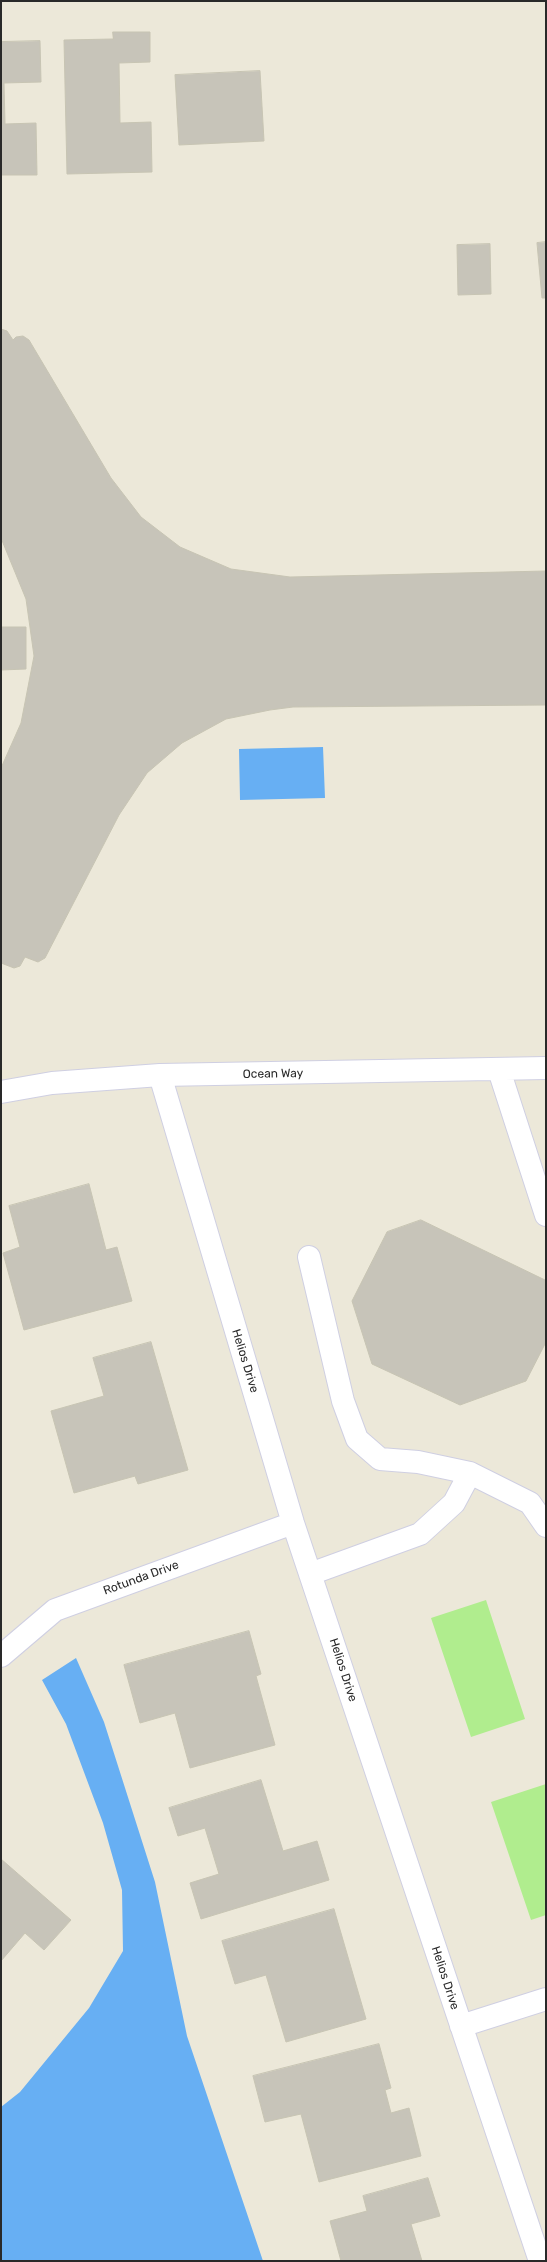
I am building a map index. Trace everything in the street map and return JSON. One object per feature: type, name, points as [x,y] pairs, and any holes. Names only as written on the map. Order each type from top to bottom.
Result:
[{"type":"street","name":"Ocean Way","points":[[1,1092],[52,1083],[160,1075],[546,1068]]},
{"type":"street","points":[[499,1070],[546,1215]]},
{"type":"street","name":"Helios Drive","points":[[160,1075],[293,1523],[540,2261]]},
{"type":"street","points":[[309,1257],[343,1401],[357,1439],[380,1460],[418,1462],[470,1473],[530,1502],[546,1526]]},
{"type":"street","points":[[310,1574],[420,1534],[454,1503],[470,1473]]},
{"type":"street","name":"Rotunda Drive","points":[[1,1656],[55,1610],[293,1523]]},
{"type":"street","points":[[461,2026],[546,1999]]},
{"type":"green space","points":[[486,1600],[525,1719],[471,1737],[431,1618]]},
{"type":"green space","points":[[546,1784],[546,1915],[531,1920],[491,1802]]},
{"type":"water","points":[[323,747],[325,798],[240,800],[239,749]]},
{"type":"water","points":[[76,1658],[104,1722],[155,1882],[187,2036],[263,2261],[1,2261],[1,2107],[20,2092],[89,2008],[123,1951],[122,1890],[103,1823],[66,1724],[42,1680]]},
{"type":"building","points":[[113,32],[150,32],[150,62],[119,63],[120,123],[151,122],[152,172],[67,174],[64,40],[113,39]]},
{"type":"building","points":[[40,41],[41,82],[4,83],[5,124],[36,123],[37,175],[1,175],[1,42]]},
{"type":"building","points":[[260,71],[264,141],[179,145],[175,75]]},
{"type":"building","points":[[546,242],[546,298],[542,298],[537,243]]},
{"type":"building","points":[[490,244],[491,294],[458,295],[457,245]]},
{"type":"building","points":[[1,329],[7,331],[13,340],[16,337],[23,336],[29,340],[111,478],[141,517],[180,547],[231,569],[290,577],[546,571],[546,705],[293,707],[226,719],[182,743],[147,773],[119,815],[45,958],[38,962],[25,957],[20,966],[14,968],[1,963],[1,768],[21,723],[34,656],[26,599],[1,538]]},
{"type":"building","points":[[1,627],[26,627],[26,669],[1,670]]},
{"type":"building","points":[[89,1184],[106,1250],[117,1247],[132,1301],[24,1330],[3,1253],[20,1247],[9,1206]]},
{"type":"building","points":[[421,1220],[545,1280],[546,1342],[526,1381],[460,1405],[372,1364],[352,1301],[387,1232]]},
{"type":"building","points":[[151,1342],[188,1470],[138,1484],[135,1476],[74,1493],[51,1411],[104,1396],[93,1358]]},
{"type":"building","points":[[249,1631],[261,1674],[256,1676],[275,1745],[190,1768],[175,1713],[140,1723],[124,1665]]},
{"type":"building","points":[[261,1780],[283,1851],[317,1841],[329,1880],[201,1919],[190,1883],[219,1874],[205,1828],[178,1836],[169,1808]]},
{"type":"building","points":[[1,1859],[71,1920],[44,1950],[25,1933],[1,1961]]},
{"type":"building","points":[[334,1909],[366,2019],[286,2042],[266,1975],[235,1984],[222,1941]]},
{"type":"building","points":[[379,2044],[391,2088],[385,2090],[391,2113],[409,2108],[421,2156],[319,2182],[301,2114],[265,2122],[253,2076]]},
{"type":"building","points":[[428,2178],[440,2216],[411,2224],[422,2261],[341,2261],[330,2221],[367,2211],[363,2196]]}]
